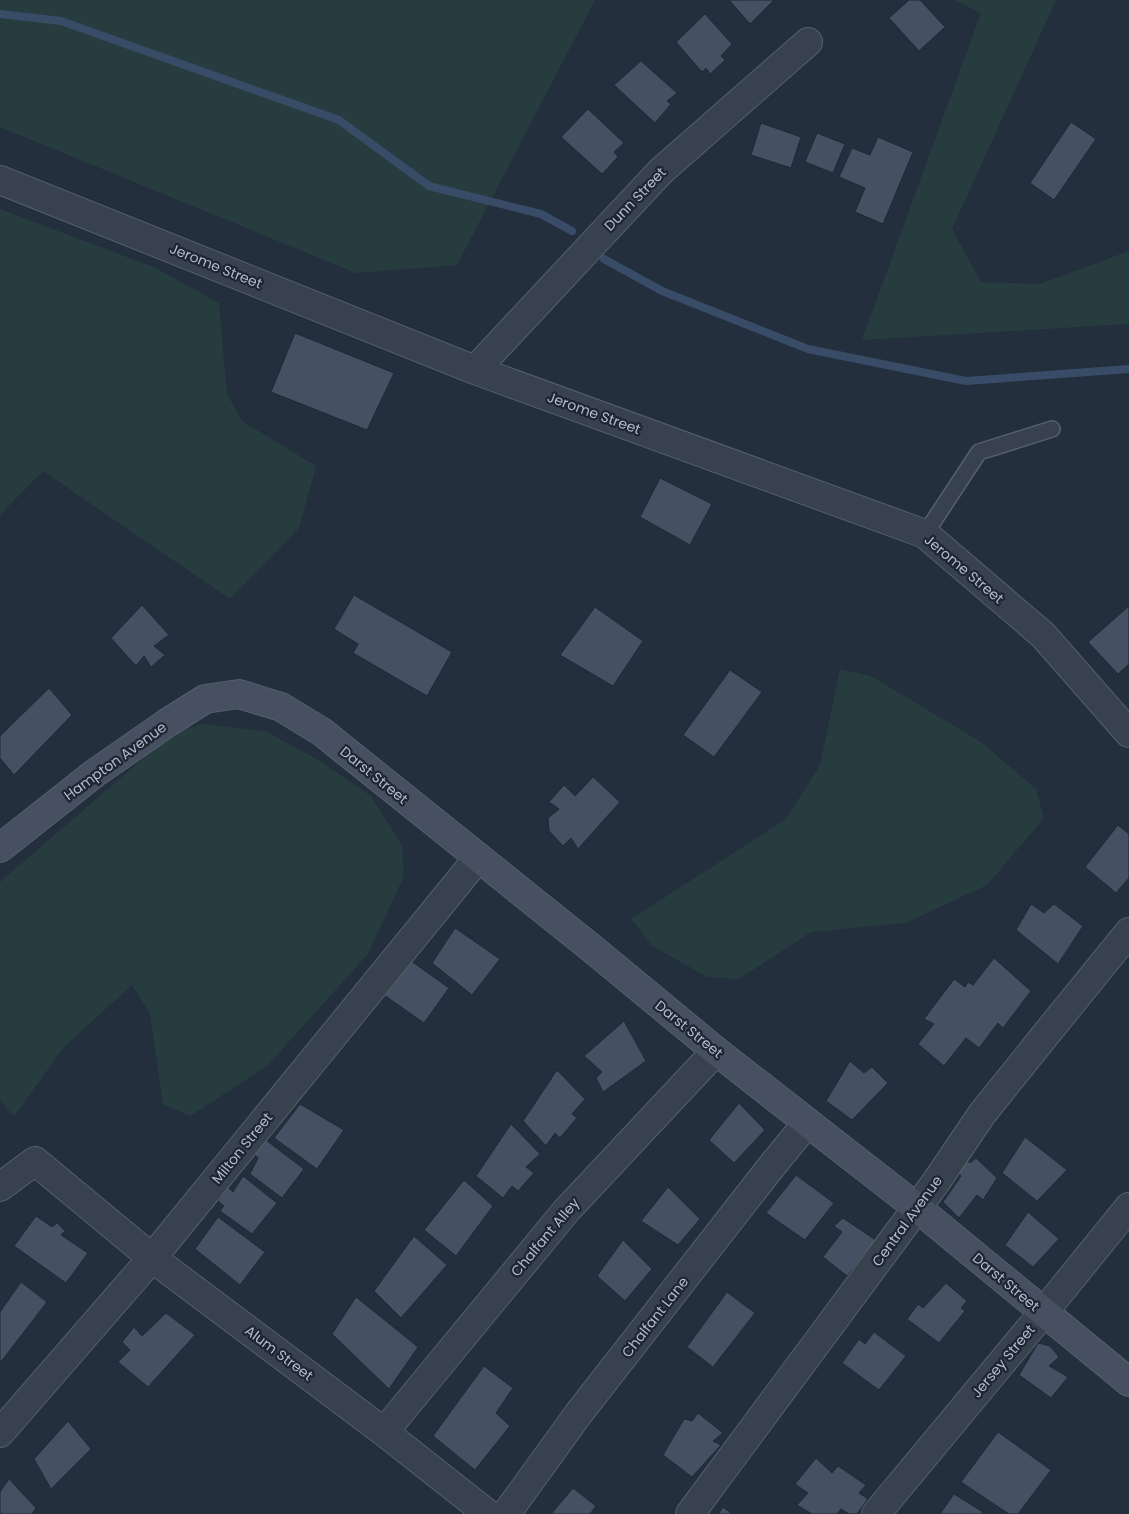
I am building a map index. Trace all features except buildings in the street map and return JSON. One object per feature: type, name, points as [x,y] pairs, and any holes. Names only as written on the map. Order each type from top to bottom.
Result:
[{"type":"street","name":"Dunn Street","points":[[475,370],[661,171],[808,42]]},
{"type":"street","name":"Jerome Street","points":[[0,180],[475,370],[925,534],[1043,635],[1127,726]]},
{"type":"street","name":"Hampton Avenue","points":[[0,848],[95,772],[166,723],[205,699],[239,694]]},
{"type":"street","name":"Darst Street","points":[[239,694],[281,707],[322,732],[595,951],[716,1051],[916,1207],[1129,1382]]},
{"type":"street","name":"Milton Street","points":[[0,1433],[152,1258],[478,858]]},
{"type":"street","name":"Central Avenue","points":[[690,1514],[916,1207],[982,1114],[1129,932]]},
{"type":"street","name":"Chalfant Alley","points":[[384,1432],[566,1211],[716,1051]]},
{"type":"street","name":"Chalfant Lane","points":[[506,1514],[579,1413],[807,1123]]},
{"type":"street","name":"Alum Street","points":[[0,1187],[35,1160],[152,1258],[384,1432],[488,1514]]},
{"type":"street","name":"Jersey Street","points":[[876,1514],[1129,1207]]},
{"type":"lane","points":[[925,534],[979,452],[1052,429]]},
{"type":"green space","points":[[0,0],[595,0],[457,265],[356,273],[0,127]]},
{"type":"green space","points":[[954,0],[1056,0],[952,229],[981,282],[1040,284],[1129,251],[1129,324],[862,340],[981,13]]},
{"type":"green space","points":[[0,209],[156,268],[219,303],[227,394],[242,421],[316,466],[299,528],[230,599],[43,471],[0,515]]},
{"type":"green space","points":[[840,669],[871,676],[981,742],[1036,789],[1044,818],[987,885],[906,923],[811,932],[739,979],[707,977],[651,945],[631,919],[786,819],[820,765]]},
{"type":"green space","points":[[203,724],[265,731],[320,761],[371,796],[402,845],[404,876],[368,954],[267,1066],[190,1116],[163,1104],[150,1014],[132,985],[65,1046],[14,1116],[0,1101],[0,882],[174,732]]},
{"type":"waterway","points":[[0,14],[61,21],[339,120],[429,186],[541,214],[572,231]]},
{"type":"waterway","points":[[604,259],[662,291],[808,349],[966,381],[1129,369]]}]
